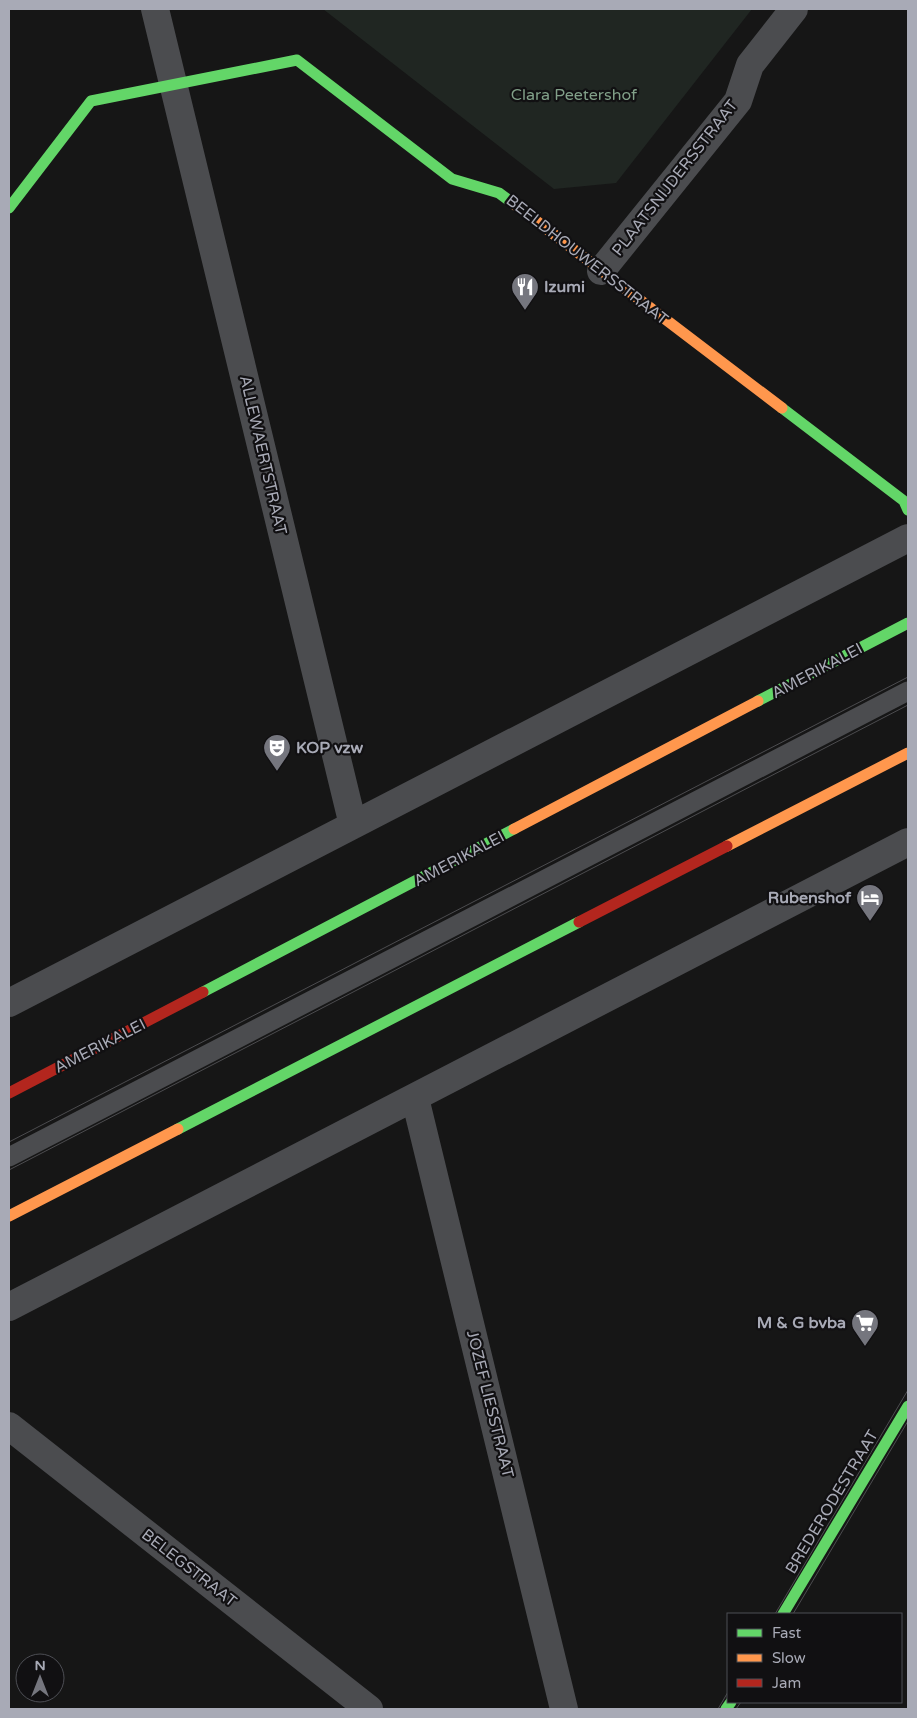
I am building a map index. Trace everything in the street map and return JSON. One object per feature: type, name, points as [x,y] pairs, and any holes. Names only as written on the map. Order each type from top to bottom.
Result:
[{"type":"main road","name":"BEELDHOUWERSSTRAAT","points":[[9,208],[91,101],[298,60],[452,178],[499,193],[904,501],[908,510]]},
{"type":"main road","name":"AMERIKALEI","points":[[9,1093],[908,623]]},
{"type":"main road","points":[[9,1216],[908,753]]},
{"type":"main road","name":"BREDERODESTRAAT","points":[[784,1613],[908,1406]]},
{"type":"street","points":[[154,9],[174,84]]},
{"type":"street","name":"PLAATSNIJDERSSTRAAT","points":[[600,271],[738,101],[750,65],[794,9]]},
{"type":"street","name":"ALLEWAERTSTRAAT","points":[[174,84],[353,825]]},
{"type":"street","points":[[9,1003],[908,538]]},
{"type":"street","points":[[9,1307],[908,842]]},
{"type":"street","name":"JOZEF LIESSTRAAT","points":[[415,1098],[564,1709]]},
{"type":"street","name":"BELEGSTRAAT","points":[[9,1426],[369,1709]]},
{"type":"lane","points":[[9,1157],[908,691]]},
{"type":"green space","name":"Clara Peetershof","points":[[323,9],[752,9],[616,183],[554,189]]},
{"type":"tram line","points":[[9,1142],[908,677]]},
{"type":"tram line","points":[[9,1170],[908,705]]},
{"type":"tram line","points":[[776,1613],[908,1390]]},
{"type":"tram line","points":[[794,1613],[908,1421]]},
{"type":"tram line","points":[[718,1709],[727,1694]]},
{"type":"tram line","points":[[736,1709],[740,1703]]},
{"type":"traffic: fast","points":[[9,208],[91,101],[297,60],[452,179],[499,193],[514,204]]},
{"type":"traffic: fast","points":[[782,408],[904,501],[908,510]]},
{"type":"traffic: fast","points":[[758,701],[908,623]]},
{"type":"traffic: fast","points":[[203,992],[514,829]]},
{"type":"traffic: fast","points":[[178,1129],[579,922]]},
{"type":"traffic: fast","points":[[784,1613],[908,1406]]},
{"type":"traffic: fast","points":[[726,1709],[730,1703]]},
{"type":"traffic: slow","points":[[514,204],[782,408]]},
{"type":"traffic: slow","points":[[514,829],[758,701]]},
{"type":"traffic: slow","points":[[727,846],[908,753]]},
{"type":"traffic: slow","points":[[9,1216],[178,1129]]},
{"type":"traffic: jam","points":[[579,922],[727,846]]},
{"type":"traffic: jam","points":[[9,1093],[203,992]]},
{"type":"place","name":"Izumi","points":[[525,311]]},
{"type":"place","name":"KOP vzw","points":[[277,772]]},
{"type":"place","name":"Rubenshof","points":[[870,922]]},
{"type":"place","name":"M & G bvba","points":[[865,1347]]}]
